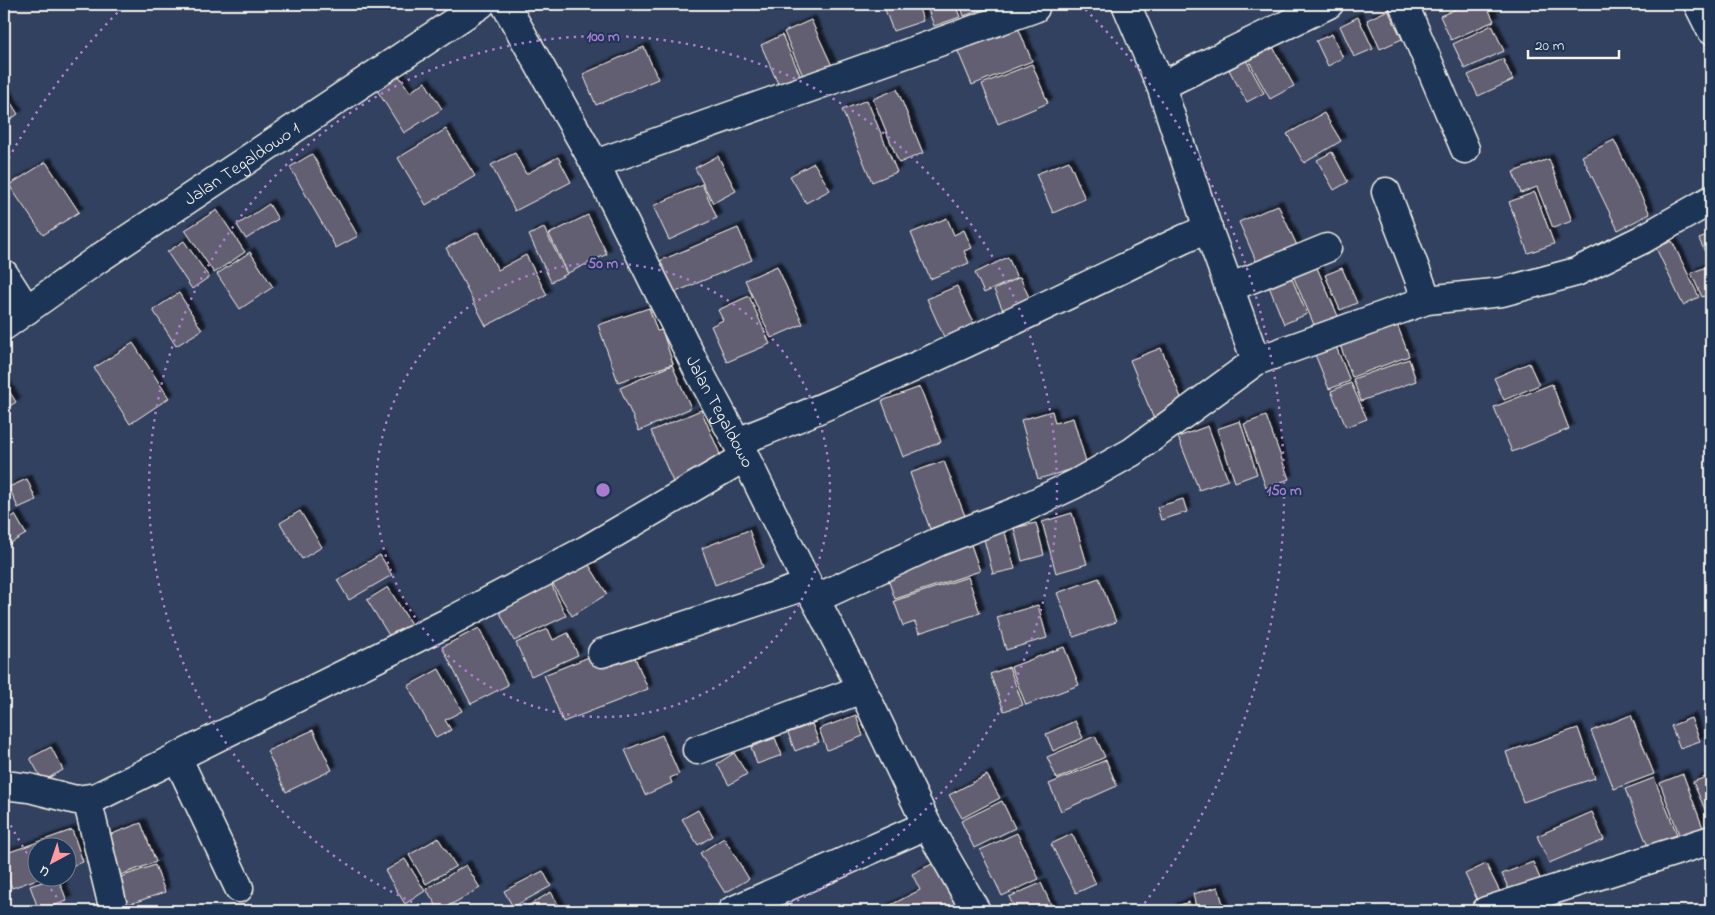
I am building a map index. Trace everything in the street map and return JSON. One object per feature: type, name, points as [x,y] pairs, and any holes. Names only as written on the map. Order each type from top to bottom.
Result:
[{"type":"street","name":"Jalan Tegaldowo 1","points":[[4,326],[106,254],[481,4]]},
{"type":"street","name":"Jalan Tegaldowo","points":[[504,4],[594,164],[862,689],[927,825],[976,911]]},
{"type":"street","points":[[1126,4],[1161,86],[1208,230],[1256,361]]},
{"type":"street","points":[[1161,86],[1329,4]]},
{"type":"street","points":[[1402,4],[1408,14],[1465,149]]},
{"type":"street","points":[[1698,4],[1711,30]]},
{"type":"street","points":[[594,164],[1035,8]]},
{"type":"street","points":[[1386,192],[1427,300]]},
{"type":"street","points":[[602,653],[811,592],[1020,510],[1075,484],[1132,452],[1256,361],[1427,300],[1502,292],[1576,272],[1641,240],[1711,200]]},
{"type":"street","points":[[4,785],[29,788],[76,800],[97,797],[425,635],[586,550],[741,449],[802,417],[1034,312],[1186,238],[1208,230]]},
{"type":"street","points":[[1229,288],[1327,248]]},
{"type":"street","points":[[4,274],[27,310]]},
{"type":"street","points":[[697,750],[862,689]]},
{"type":"street","points":[[177,757],[239,888]]},
{"type":"street","points":[[87,799],[114,911]]},
{"type":"street","points":[[732,911],[927,825]]},
{"type":"street","points":[[1486,911],[1711,840]]},
{"type":"building","points":[[883,4],[918,4],[923,21],[893,31]]},
{"type":"building","points":[[926,4],[955,4],[960,17],[934,26]]},
{"type":"building","points":[[960,4],[994,4],[994,5],[964,16]]},
{"type":"building","points":[[1467,4],[1486,4],[1494,21],[1451,40],[1440,16]]},
{"type":"building","points":[[1388,10],[1402,39],[1380,49],[1367,20]]},
{"type":"building","points":[[1358,17],[1373,49],[1354,57],[1340,26]]},
{"type":"building","points":[[811,20],[832,66],[804,78],[784,32]]},
{"type":"building","points":[[1017,25],[1032,61],[972,85],[957,49]]},
{"type":"building","points":[[1492,25],[1504,51],[1465,69],[1453,44]]},
{"type":"building","points":[[1332,34],[1343,58],[1328,66],[1316,41]]},
{"type":"building","points":[[782,35],[801,77],[779,86],[761,45]]},
{"type":"building","points":[[644,47],[658,79],[596,105],[583,74]]},
{"type":"building","points":[[1273,47],[1294,86],[1270,99],[1249,61]]},
{"type":"building","points":[[1503,59],[1513,80],[1478,96],[1468,75]]},
{"type":"building","points":[[1246,60],[1264,93],[1247,102],[1229,70]]},
{"type":"building","points":[[1032,64],[1048,103],[998,124],[982,84]]},
{"type":"building","points":[[397,73],[410,92],[425,82],[442,109],[404,133],[375,87]]},
{"type":"building","points":[[897,89],[923,153],[899,163],[873,99]]},
{"type":"building","points":[[4,92],[18,114],[4,124]]},
{"type":"building","points":[[867,100],[897,172],[872,182],[842,110]]},
{"type":"building","points":[[1324,113],[1341,141],[1304,163],[1287,134]]},
{"type":"building","points":[[446,129],[475,176],[426,205],[398,158]]},
{"type":"building","points":[[1614,140],[1650,214],[1618,230],[1582,156]]},
{"type":"building","points":[[1332,152],[1348,182],[1334,190],[1317,160]]},
{"type":"building","points":[[515,153],[526,174],[558,157],[571,182],[515,211],[491,165]]},
{"type":"building","points":[[312,154],[358,236],[336,248],[290,167]]},
{"type":"building","points":[[718,156],[736,191],[713,203],[695,168]]},
{"type":"building","points":[[1549,159],[1572,221],[1553,228],[1537,187],[1521,193],[1513,172]]},
{"type":"building","points":[[1069,161],[1085,199],[1053,213],[1036,174]]},
{"type":"building","points":[[46,162],[79,212],[43,235],[9,185]]},
{"type":"building","points":[[814,163],[830,190],[806,203],[790,176]]},
{"type":"building","points":[[702,184],[717,218],[669,240],[653,206]]},
{"type":"building","points":[[1535,192],[1554,244],[1528,253],[1509,202]]},
{"type":"building","points":[[269,204],[278,219],[246,239],[237,225]]},
{"type":"building","points":[[1278,205],[1300,252],[1260,270],[1239,222]]},
{"type":"building","points":[[217,210],[245,252],[214,273],[185,230]]},
{"type":"building","points":[[588,215],[607,254],[568,273],[549,234]]},
{"type":"building","points":[[947,218],[954,235],[964,230],[972,248],[964,251],[969,263],[930,279],[911,233]]},
{"type":"building","points":[[544,228],[567,274],[551,282],[529,235]]},
{"type":"building","points":[[738,228],[752,260],[671,294],[657,262]]},
{"type":"building","points":[[478,232],[498,270],[526,255],[547,295],[486,326],[446,248]]},
{"type":"building","points":[[1711,234],[1711,265],[1699,239]]},
{"type":"building","points":[[184,241],[209,277],[192,289],[167,252]]},
{"type":"building","points":[[1672,241],[1699,297],[1683,305],[1656,248]]},
{"type":"building","points":[[250,252],[273,287],[240,309],[217,274]]},
{"type":"building","points":[[1008,257],[1017,278],[984,293],[975,273]]},
{"type":"building","points":[[1314,261],[1338,316],[1315,327],[1291,271]]},
{"type":"building","points":[[1711,265],[1711,293],[1702,297],[1691,273]]},
{"type":"building","points":[[777,266],[803,324],[771,338],[745,280]]},
{"type":"building","points":[[1342,268],[1357,303],[1340,310],[1325,275]]},
{"type":"building","points":[[1288,270],[1307,314],[1284,324],[1266,279]]},
{"type":"building","points":[[1020,277],[1032,304],[1006,317],[994,290]]},
{"type":"building","points":[[957,286],[974,324],[944,337],[927,299]]},
{"type":"building","points":[[179,293],[202,330],[176,346],[153,310]]},
{"type":"building","points":[[749,296],[770,344],[727,362],[711,326],[723,320],[718,310]]},
{"type":"building","points":[[649,308],[657,331],[662,330],[673,364],[618,382],[598,325]]},
{"type":"building","points":[[1397,324],[1409,356],[1352,377],[1340,345]]},
{"type":"building","points":[[133,343],[169,398],[130,424],[94,368]]},
{"type":"building","points":[[1335,344],[1350,381],[1329,389],[1314,352]]},
{"type":"building","points":[[1161,348],[1184,405],[1153,417],[1130,360]]},
{"type":"building","points":[[1409,359],[1416,381],[1361,401],[1353,379]]},
{"type":"building","points":[[1529,363],[1539,385],[1504,400],[1494,378]]},
{"type":"building","points":[[672,365],[691,408],[639,431],[620,388]]},
{"type":"building","points":[[4,383],[16,402],[4,410]]},
{"type":"building","points":[[1351,383],[1367,419],[1346,427],[1331,391]]},
{"type":"building","points":[[1552,384],[1569,429],[1512,452],[1494,407]]},
{"type":"building","points":[[920,387],[941,442],[903,457],[882,401]]},
{"type":"building","points":[[701,410],[723,461],[673,482],[651,431]]},
{"type":"building","points":[[1052,411],[1055,423],[1073,418],[1087,465],[1038,479],[1021,420]]},
{"type":"building","points":[[1266,416],[1289,479],[1266,488],[1244,424]]},
{"type":"building","points":[[1240,421],[1257,474],[1235,482],[1217,429]]},
{"type":"building","points":[[1208,426],[1228,480],[1199,490],[1178,437]]},
{"type":"building","points":[[944,461],[965,516],[930,529],[910,473]]},
{"type":"building","points":[[27,479],[36,500],[18,508],[9,487]]},
{"type":"building","points":[[1183,499],[1187,512],[1161,520],[1157,507]]},
{"type":"building","points":[[300,511],[322,547],[302,559],[280,523]]},
{"type":"building","points":[[1072,513],[1087,564],[1056,573],[1042,522]]},
{"type":"building","points":[[15,515],[26,534],[4,547],[4,522]]},
{"type":"building","points":[[1036,523],[1044,555],[1022,561],[1014,528]]},
{"type":"building","points":[[1004,529],[1015,569],[993,574],[983,535]]},
{"type":"building","points":[[749,530],[763,567],[715,585],[702,548]]},
{"type":"building","points":[[970,542],[980,571],[895,599],[885,571]]},
{"type":"building","points":[[380,555],[392,575],[349,600],[337,580]]},
{"type":"building","points":[[586,560],[607,594],[572,616],[551,581]]},
{"type":"building","points":[[547,575],[566,616],[514,641],[494,601]]},
{"type":"building","points":[[968,577],[980,613],[919,633],[915,622],[903,626],[894,601]]},
{"type":"building","points":[[1099,578],[1116,622],[1074,637],[1057,593]]},
{"type":"building","points":[[388,587],[411,624],[390,637],[367,600]]},
{"type":"building","points":[[1038,605],[1047,638],[1006,650],[997,617]]},
{"type":"building","points":[[479,628],[508,685],[471,704],[442,647]]},
{"type":"building","points":[[548,629],[553,640],[568,633],[578,655],[531,676],[516,643]]},
{"type":"building","points":[[1064,647],[1079,685],[1026,705],[1011,667]]},
{"type":"building","points":[[633,653],[648,689],[563,722],[544,675],[594,655],[599,667]]},
{"type":"building","points":[[1009,667],[1023,705],[1004,711],[990,674]]},
{"type":"building","points":[[439,669],[462,711],[445,720],[451,730],[436,738],[408,686]]},
{"type":"building","points":[[856,715],[863,736],[827,750],[819,729]]},
{"type":"building","points":[[1631,715],[1654,774],[1614,789],[1591,731]]},
{"type":"building","points":[[1691,718],[1700,741],[1680,748],[1671,726]]},
{"type":"building","points":[[1075,721],[1083,738],[1053,751],[1046,734]]},
{"type":"building","points":[[812,724],[819,742],[795,751],[788,733]]},
{"type":"building","points":[[1578,728],[1595,778],[1523,802],[1506,752]]},
{"type":"building","points":[[313,730],[332,770],[286,792],[267,751]]},
{"type":"building","points":[[662,735],[679,774],[670,778],[672,783],[645,795],[625,750]]},
{"type":"building","points":[[1095,736],[1105,757],[1057,779],[1047,757]]},
{"type":"building","points":[[775,738],[782,755],[757,764],[751,747]]},
{"type":"building","points":[[51,747],[63,770],[43,781],[30,758]]},
{"type":"building","points":[[734,753],[747,774],[729,785],[717,764]]},
{"type":"building","points":[[1106,760],[1117,786],[1061,811],[1049,784]]},
{"type":"building","points":[[1683,774],[1703,828],[1680,837],[1660,783]]},
{"type":"building","points":[[987,775],[1000,798],[962,818],[949,795]]},
{"type":"building","points":[[1711,775],[1711,823],[1693,782]]},
{"type":"building","points":[[1654,778],[1678,837],[1649,849],[1625,789]]},
{"type":"building","points":[[1002,801],[1015,828],[974,848],[961,821]]},
{"type":"building","points":[[698,810],[713,836],[698,845],[682,819]]},
{"type":"building","points":[[1592,812],[1604,840],[1549,863],[1537,836]]},
{"type":"building","points":[[141,823],[156,862],[115,877],[101,838]]},
{"type":"building","points":[[72,830],[75,838],[49,838]]},
{"type":"building","points":[[1017,833],[1039,879],[1002,896],[980,850]]},
{"type":"building","points":[[1072,834],[1096,884],[1076,893],[1051,844]]},
{"type":"building","points":[[438,838],[456,866],[426,884],[409,855]]},
{"type":"building","points":[[724,838],[749,879],[725,893],[700,853]]},
{"type":"building","points":[[28,846],[28,882],[12,888],[4,866],[4,854]]},
{"type":"building","points":[[78,847],[83,862],[78,864]]},
{"type":"building","points":[[405,859],[425,891],[405,904],[385,871]]},
{"type":"building","points":[[938,861],[963,911],[879,911],[920,890],[912,874]]},
{"type":"building","points":[[1533,862],[1541,881],[1511,894],[1502,874]]},
{"type":"building","points":[[1486,864],[1502,896],[1480,906],[1465,874]]},
{"type":"building","points":[[155,865],[165,892],[127,905],[118,878]]},
{"type":"building","points":[[466,865],[480,888],[440,911],[426,889]]},
{"type":"building","points":[[543,871],[551,886],[513,907],[504,891]]},
{"type":"building","points":[[1041,883],[1054,911],[1016,911],[1009,897]]},
{"type":"building","points":[[1218,887],[1225,911],[1197,911],[1193,894]]},
{"type":"building","points":[[31,888],[62,888],[67,901],[39,911]]},
{"type":"building","points":[[551,892],[562,911],[519,911]]},
{"type":"building","points":[[1189,902],[1191,911],[1173,911],[1172,908]]}]
